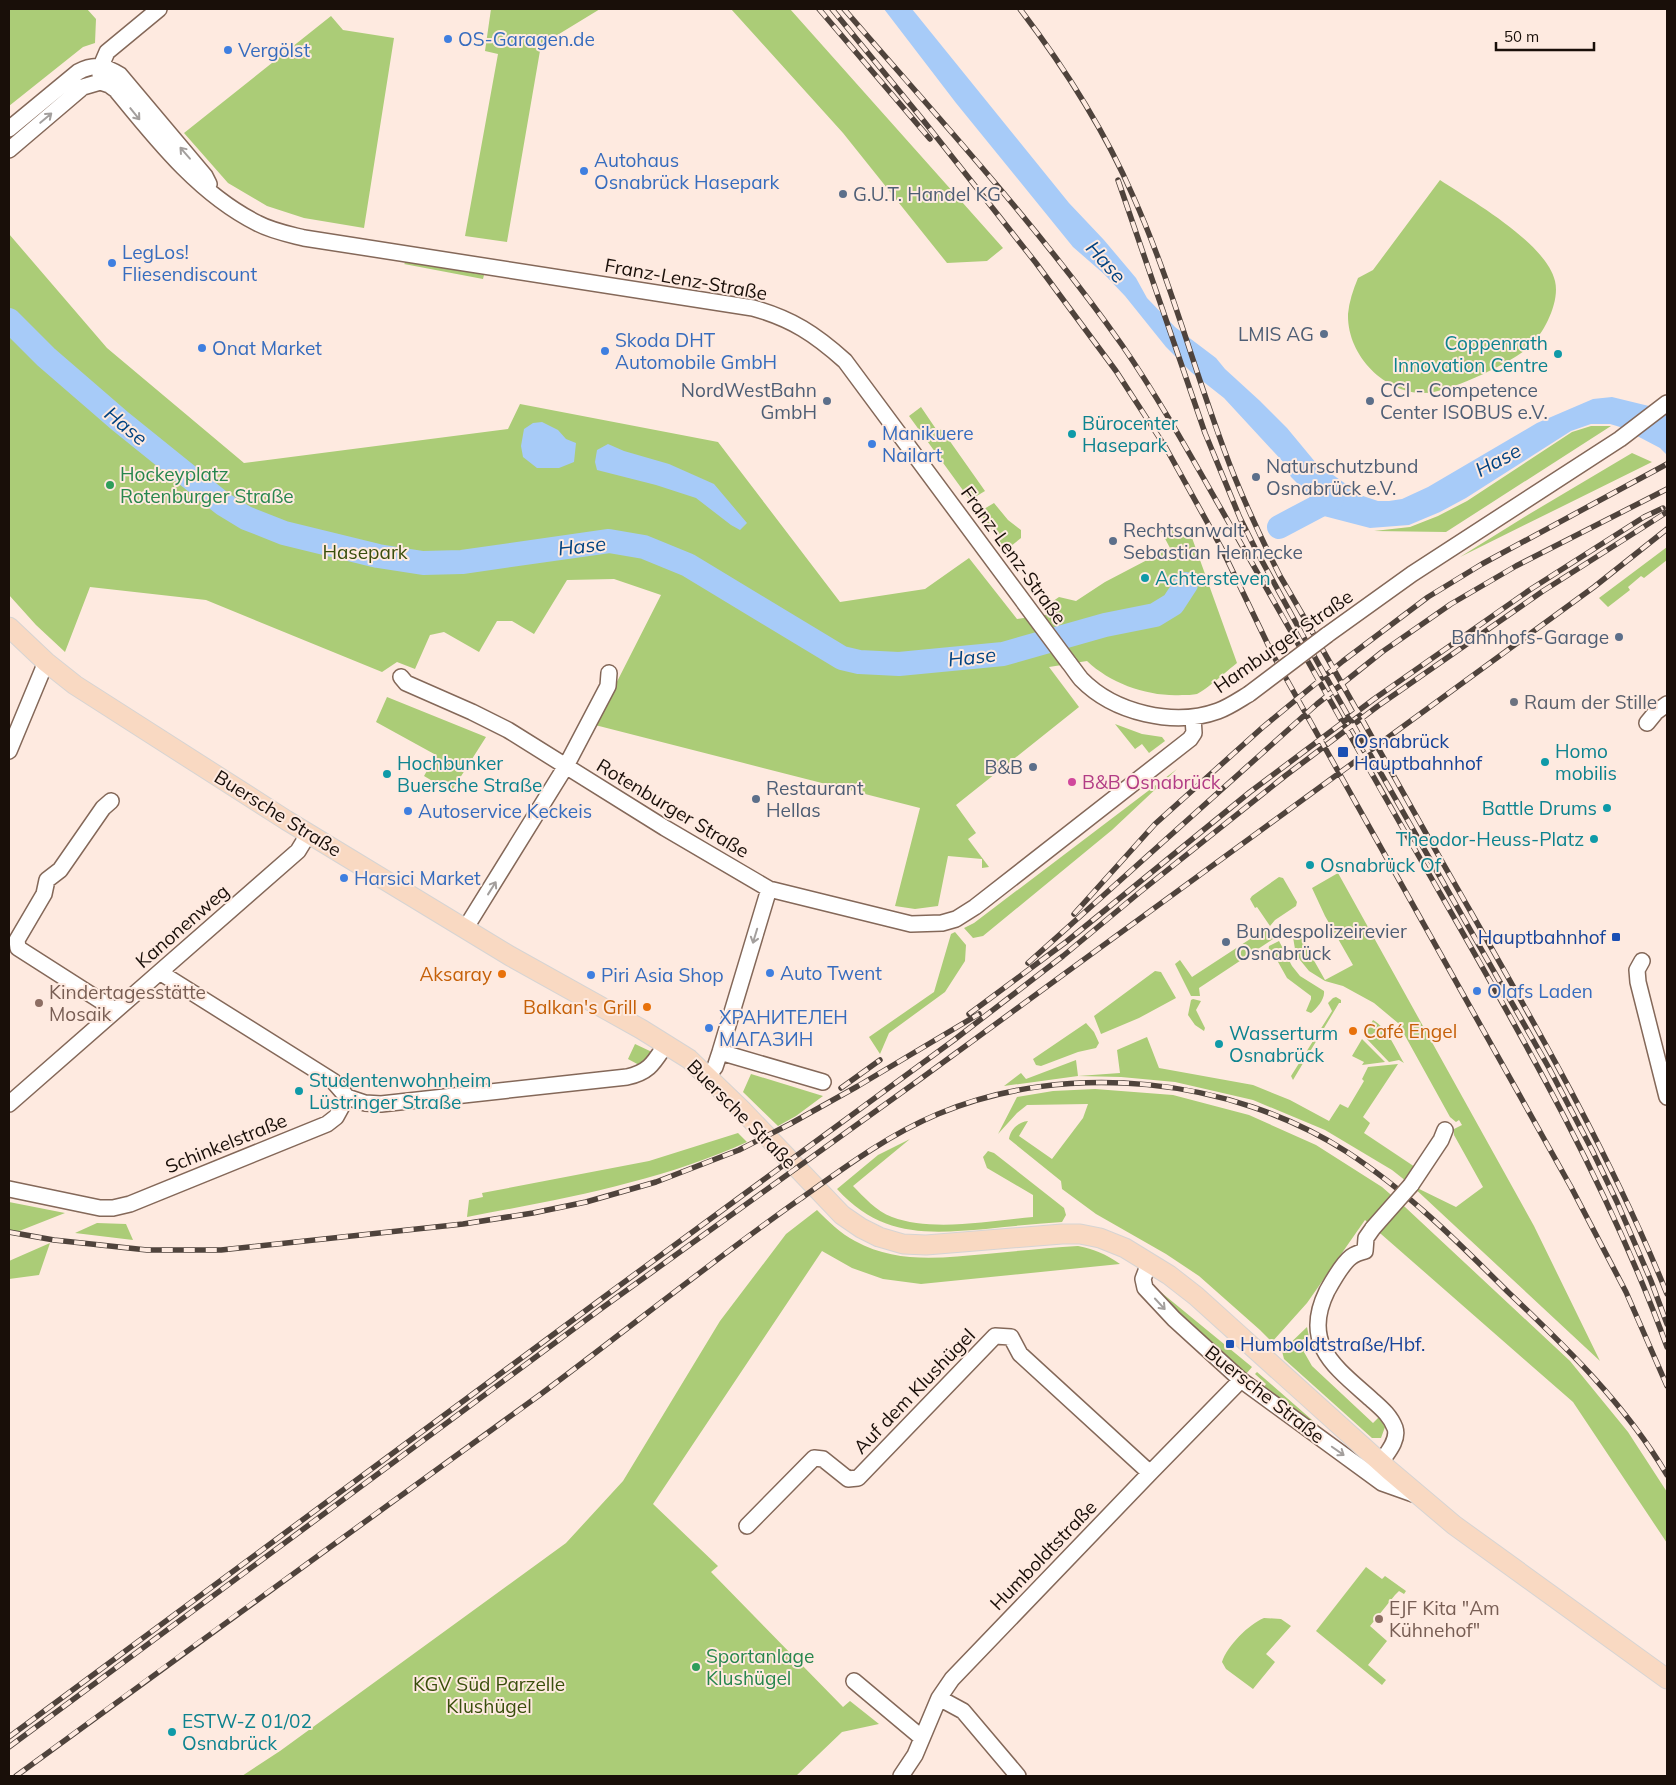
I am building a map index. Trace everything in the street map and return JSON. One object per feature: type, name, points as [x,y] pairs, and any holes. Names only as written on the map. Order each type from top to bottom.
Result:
[{"type":"main road","name":"Buersche Straße","points":[[9,627],[46,662],[90,695],[465,929],[689,1059],[708,1076],[842,1215],[861,1228],[880,1237],[903,1244],[926,1246],[1080,1234],[1100,1238],[1125,1248],[1150,1263],[1196,1296],[1419,1496],[1460,1529],[1667,1679]]},
{"type":"street","points":[[9,150],[83,87],[100,82],[101,66],[107,52],[159,9]]},
{"type":"street","points":[[9,129],[78,72],[88,67],[101,66]]},
{"type":"street","name":"Franz-Lenz-Straße","points":[[101,66],[120,75],[205,176],[212,192]]},
{"type":"street","name":"Franz-Lenz-Straße","points":[[100,82],[116,90],[161,145],[188,173],[227,205],[258,224],[279,232],[304,238],[753,308],[776,315],[822,340],[845,360],[1082,679],[1114,702],[1131,710],[1152,715],[1193,717]]},
{"type":"street","name":"Hamburger Straße","points":[[1193,717],[1220,711],[1248,694],[1412,574],[1620,438],[1666,404]]},
{"type":"street","points":[[9,751],[46,662]]},
{"type":"street","points":[[465,929],[566,766],[608,686],[609,673]]},
{"type":"street","name":"Rotenburger Straße","points":[[401,677],[406,684],[472,712],[508,730],[769,889],[911,924],[942,922],[956,918],[975,906],[1190,739],[1194,733],[1193,717]]},
{"type":"street","points":[[111,801],[103,808],[60,870],[47,880],[44,894],[17,940],[18,948],[115,1010]]},
{"type":"street","name":"Kanonenweg","points":[[9,1104],[298,851],[310,833]]},
{"type":"street","points":[[708,1076],[715,1067],[720,1052],[769,889]]},
{"type":"street","points":[[1642,961],[1637,970],[1638,982],[1667,1097]]},
{"type":"street","points":[[160,973],[333,1081],[348,1097],[365,1103],[381,1104],[627,1077],[640,1074],[651,1067],[666,1044]]},
{"type":"street","name":"Buersche Straße","points":[[720,1052],[824,1082]]},
{"type":"street","name":"Schinkelstraße","points":[[9,1189],[100,1208],[113,1208],[130,1204],[327,1124],[336,1117],[348,1097]]},
{"type":"street","points":[[1381,1462],[1393,1445],[1396,1430],[1387,1413],[1333,1365],[1323,1349],[1318,1316],[1322,1301],[1332,1282],[1351,1257],[1365,1250],[1366,1238],[1411,1185],[1441,1140],[1445,1130]]},
{"type":"street","name":"Buersche Straße","points":[[1150,1263],[1144,1278],[1146,1288],[1174,1319],[1241,1380],[1382,1483],[1419,1496]]},
{"type":"street","name":"Auf dem Klushügel","points":[[746,1526],[814,1458],[823,1459],[848,1479],[858,1478],[995,1336],[1010,1337],[1020,1354],[1150,1473]]},
{"type":"street","name":"Humboldtstraße","points":[[901,1776],[915,1755],[939,1698],[952,1679],[1241,1380]]},
{"type":"street","points":[[854,1681],[922,1738]]},
{"type":"street","points":[[939,1698],[963,1711],[1018,1776]]},
{"type":"green space","points":[[9,9],[87,9],[96,19],[95,43],[83,47],[9,106]]},
{"type":"green space","points":[[491,9],[600,9],[541,45],[507,242],[465,236],[498,54],[485,51]]},
{"type":"green space","points":[[731,9],[790,9],[1003,248],[987,261],[947,263],[843,133]]},
{"type":"green space","points":[[331,16],[343,30],[394,38],[364,228],[304,218],[267,206],[228,183],[184,133]]},
{"type":"green space","points":[[1440,180],[1506,224],[1538,252],[1549,267],[1556,289],[1553,307],[1546,325],[1536,340],[1522,353],[1480,376],[1435,392],[1424,393],[1409,391],[1395,386],[1382,379],[1371,369],[1361,357],[1354,344],[1349,329],[1348,314],[1358,278],[1373,270]]},
{"type":"green space","name":"Hasepark","points":[[9,234],[107,348],[244,463],[508,429],[520,404],[718,442],[840,602],[925,589],[969,558],[1017,619],[1051,614],[1046,606],[1059,597],[1076,601],[1105,582],[1170,548],[1161,531],[1167,527],[1191,535],[1237,663],[1201,692],[1187,695],[1157,694],[1131,687],[1107,676],[1087,661],[1049,667],[1079,707],[956,805],[976,833],[968,839],[989,867],[982,868],[982,859],[948,856],[938,906],[915,909],[895,906],[920,808],[595,725],[661,595],[614,579],[567,580],[534,634],[512,621],[497,621],[479,652],[444,632],[430,635],[415,669],[397,662],[382,672],[206,600],[90,587],[65,652],[36,625],[9,595]]},
{"type":"green space","points":[[408,260],[484,275],[483,279],[404,264]]},
{"type":"green space","points":[[921,407],[936,429],[942,430],[985,491],[970,500],[909,416]]},
{"type":"green space","points":[[1591,426],[1611,426],[1446,532],[1374,531],[1410,527],[1438,516],[1467,501],[1572,432]]},
{"type":"green space","points":[[1632,453],[1652,462],[1460,557],[1531,513]]},
{"type":"green space","points":[[994,503],[1008,520],[1021,530],[1021,538],[1006,550],[979,512]]},
{"type":"green space","points":[[1667,547],[1667,560],[1644,578],[1641,576],[1628,587],[1630,590],[1608,607],[1599,598]]},
{"type":"green space","points":[[387,697],[486,737],[451,792],[424,776],[436,755],[376,722]]},
{"type":"green space","points":[[1115,724],[1142,734],[1162,737],[1165,741],[1149,753],[1142,744],[1135,749]]},
{"type":"green space","points":[[1177,769],[1112,830],[983,936],[973,938],[964,928],[974,923]]},
{"type":"green space","points":[[1338,873],[1534,1226],[1600,1361],[1411,1185],[1456,1207],[1483,1187],[1454,1135],[1454,1129],[1462,1125],[1459,1120],[1456,1122],[1450,1117],[1398,1023],[1374,1003],[1343,986],[1325,981],[1309,971],[1300,960],[1295,949],[1293,937],[1299,934],[1325,980],[1353,965],[1325,916],[1312,888]]},
{"type":"green space","points":[[1279,877],[1283,878],[1297,902],[1296,906],[1275,920],[1270,926],[1250,899]]},
{"type":"green space","points":[[1267,928],[1272,930],[1276,937],[1199,988],[1200,996],[1191,996],[1175,964],[1180,960],[1192,977]]},
{"type":"green space","points":[[955,932],[966,945],[965,961],[945,992],[889,1033],[880,1054],[869,1037],[934,992],[951,934]]},
{"type":"green space","points":[[1279,941],[1292,966],[1300,976],[1324,991],[1322,1000],[1311,1013],[1306,1011],[1311,996],[1287,978],[1273,953],[1268,952],[1269,946]]},
{"type":"green space","points":[[1155,971],[1161,972],[1176,998],[1139,1018],[1101,1034],[1094,1016]]},
{"type":"green space","points":[[1336,997],[1341,1000],[1341,1003],[1339,1003],[1293,1080],[1291,1076],[1332,1011],[1328,1003]]},
{"type":"green space","points":[[1191,1000],[1201,1001],[1196,1010],[1205,1028],[1204,1031],[1195,1025],[1188,1015]]},
{"type":"green space","points":[[1373,1020],[1383,1028],[1404,1063],[1399,1060],[1389,1062],[1364,1036]]},
{"type":"green space","points":[[1086,1023],[1094,1032],[1099,1043],[1096,1048],[1078,1052],[1041,1066],[1036,1065],[1033,1059]]},
{"type":"green space","points":[[1147,1037],[1159,1068],[1253,1085],[1290,1100],[1329,1121],[1340,1104],[1348,1108],[1364,1081],[1362,1079],[1368,1067],[1398,1064],[1363,1117],[1370,1123],[1364,1133],[1421,1171],[1411,1185],[1392,1170],[1325,1130],[1253,1100],[1175,1082],[1121,1077],[1078,1076],[1120,1073],[1117,1050]]},
{"type":"green space","points":[[1362,1039],[1385,1062],[1362,1065],[1364,1062],[1352,1056]]},
{"type":"green space","points":[[635,1044],[652,1052],[650,1058],[641,1066],[628,1059]]},
{"type":"green space","points":[[1076,1060],[1078,1076],[1004,1086],[1021,1073],[1026,1079]]},
{"type":"green space","points":[[751,1074],[823,1096],[796,1116],[778,1126],[743,1092]]},
{"type":"green space","points":[[1095,1089],[1173,1095],[1249,1115],[1316,1145],[1382,1187],[1570,1361],[1628,1432],[1667,1492],[1667,1543],[1573,1402],[1365,1220],[1307,1303],[1272,1342],[1199,1276],[1166,1254],[1096,1214],[1062,1189],[1061,1181],[1009,1139],[1015,1127],[1028,1121],[1019,1136],[1052,1159],[1083,1118],[1088,1104],[1027,1105],[998,1134],[1017,1097],[1053,1091]]},
{"type":"green space","points":[[738,1133],[747,1142],[714,1156],[645,1179],[574,1196],[467,1217],[469,1200],[483,1197],[482,1193],[649,1161]]},
{"type":"green space","points":[[910,1139],[853,1186],[881,1211],[892,1217],[925,1224],[943,1225],[1033,1217],[1033,1195],[987,1168],[983,1157],[988,1151],[994,1153],[1064,1208],[1066,1215],[1062,1222],[964,1231],[944,1232],[906,1229],[870,1216],[854,1205],[837,1189],[878,1155]]},
{"type":"green space","points":[[9,1202],[65,1213],[9,1235]]},
{"type":"green space","name":"KGV Süd Parzelle Klushügel","points":[[817,1210],[830,1223],[855,1241],[887,1253],[903,1256],[936,1258],[1078,1246],[1100,1252],[1120,1264],[921,1284],[883,1279],[852,1268],[822,1251],[653,1504],[718,1566],[711,1572],[843,1707],[850,1701],[879,1724],[842,1732],[796,1776],[242,1776],[280,1751],[566,1543],[623,1481],[720,1321],[786,1234]]},
{"type":"green space","points":[[97,1223],[126,1224],[133,1240],[75,1233]]},
{"type":"green space","points":[[50,1243],[39,1275],[9,1279],[9,1261]]},
{"type":"green space","points":[[1157,1289],[1252,1367],[1246,1374],[1181,1315]]},
{"type":"green space","points":[[1307,1327],[1309,1337],[1301,1340],[1304,1352],[1312,1366],[1373,1423],[1379,1417],[1385,1427],[1381,1438],[1372,1438],[1284,1359],[1282,1351]]},
{"type":"green space","points":[[1257,1372],[1335,1440],[1263,1388],[1266,1384],[1255,1374]]},
{"type":"green space","points":[[1366,1567],[1382,1579],[1385,1576],[1406,1591],[1404,1594],[1399,1591],[1370,1626],[1387,1641],[1368,1665],[1386,1680],[1382,1685],[1316,1631]]},
{"type":"green space","points":[[1264,1618],[1281,1619],[1291,1626],[1266,1654],[1275,1662],[1253,1689],[1226,1669],[1222,1662],[1239,1636]]},
{"type":"water","points":[[884,9],[912,9],[1069,203],[1136,278],[1147,298],[1175,327],[1216,358],[1225,369],[1287,428],[1316,463],[1363,496],[1378,501],[1402,499],[1428,487],[1537,423],[1593,399],[1612,397],[1653,407],[1667,415],[1667,455],[1660,448],[1620,427],[1610,424],[1591,424],[1571,431],[1466,498],[1440,512],[1409,525],[1370,528],[1316,514],[1308,516],[1305,513],[1305,509],[1310,500],[1309,495],[1291,477],[1285,464],[1224,398],[1191,372],[1166,347],[1125,296],[1104,274],[1073,247],[956,103]]},
{"type":"water","points":[[542,422],[558,430],[566,439],[576,443],[574,462],[559,468],[537,468],[523,457],[521,446],[524,429],[533,423]]},
{"type":"water","points":[[608,444],[624,451],[669,464],[714,484],[747,523],[740,530],[696,498],[656,485],[597,470],[595,462],[597,450]]},
{"type":"waterway","name":"Hase","points":[[9,320],[46,357],[120,421],[223,504],[246,518],[284,533],[378,556],[423,563],[462,562],[609,541],[644,547],[688,565],[842,658],[859,662],[899,664],[1003,654],[1105,625],[1155,615],[1173,604],[1186,584]]},
{"type":"waterway","name":"Hase","points":[[1279,527],[1332,499]]},
{"type":"railway","points":[[819,9],[930,139]]},
{"type":"railway","points":[[832,9],[1036,263],[1116,371],[1166,448],[1221,547],[1273,655],[1571,1187],[1626,1292],[1667,1386]]},
{"type":"railway","points":[[844,9],[1022,215],[1090,301],[1152,391],[1477,957],[1547,1084],[1612,1213],[1641,1279],[1667,1347]]},
{"type":"railway","points":[[1020,9],[1082,99],[1122,171],[1173,299],[1233,473],[1255,525],[1280,576],[1567,1083],[1620,1187],[1667,1294]]},
{"type":"railway","points":[[1118,180],[1205,433],[1240,518],[1318,663],[1549,1068],[1617,1202],[1651,1281],[1667,1324]]},
{"type":"railway","points":[[1074,914],[1155,824],[1263,727],[1343,661],[1428,597],[1482,564],[1667,464]]},
{"type":"railway","points":[[1028,963],[1317,704],[1382,652],[1451,604],[1516,566],[1667,489]]},
{"type":"railway","points":[[969,1014],[1066,942],[1250,792],[1374,699],[1531,589],[1644,517],[1663,508]]},
{"type":"railway","points":[[9,1737],[954,1040],[1063,956],[1285,776],[1378,706],[1543,591],[1667,512]]},
{"type":"railway","points":[[9,1747],[602,1308],[919,1080],[1594,587],[1667,529]]},
{"type":"railway","points":[[9,1232],[54,1240],[147,1250],[221,1250],[463,1224],[586,1202],[656,1182],[739,1150],[858,1086],[979,1014]]},
{"type":"railway","points":[[841,1088],[880,1060]]},
{"type":"railway","points":[[16,1776],[541,1394],[735,1246],[850,1164],[884,1142],[938,1114],[988,1097],[1040,1087],[1093,1083],[1147,1085],[1200,1093],[1252,1107],[1301,1127],[1347,1152],[1411,1200],[1552,1334],[1594,1378],[1633,1424],[1667,1475]]},
{"type":"place","name":"OS-Garagen.de","points":[[448,39]]},
{"type":"place","name":"Vergölst","points":[[228,50]]},
{"type":"place","name":"Autohaus Osnabrück Hasepark","points":[[584,171]]},
{"type":"place","name":"G.U.T. Handel KG","points":[[843,194]]},
{"type":"place","name":"LegLos! Fliesendiscount","points":[[112,263]]},
{"type":"place","name":"LMIS AG","points":[[1324,334]]},
{"type":"place","name":"Onat Market","points":[[202,348]]},
{"type":"place","name":"Skoda DHT Automobile GmbH","points":[[605,351]]},
{"type":"place","name":"Coppenrath Innovation Centre","points":[[1558,354]]},
{"type":"place","name":"NordWestBahn GmbH","points":[[827,401]]},
{"type":"place","name":"CCI - Competence Center ISOBUS e.V.","points":[[1370,401]]},
{"type":"place","name":"Bürocenter Hasepark","points":[[1072,434]]},
{"type":"place","name":"Manikuere Nailart","points":[[872,444]]},
{"type":"place","name":"Naturschutzbund Osnabrück e.V.","points":[[1256,477]]},
{"type":"place","name":"Hockeyplatz Rotenburger Straße","points":[[110,485]]},
{"type":"place","name":"Rechtsanwalt Sebastian Hennecke","points":[[1113,541]]},
{"type":"place","name":"Achtersteven","points":[[1145,578]]},
{"type":"place","name":"Bahnhofs-Garage","points":[[1619,637]]},
{"type":"place","name":"Raum der Stille","points":[[1514,702]]},
{"type":"place","name":"Osnabrück Hauptbahnhof","points":[[1343,752]]},
{"type":"place","name":"Homo mobilis","points":[[1545,762]]},
{"type":"place","name":"B&B","points":[[1033,767]]},
{"type":"place","name":"Hochbunker Buersche Straße","points":[[387,774]]},
{"type":"place","name":"B&B Osnabrück","points":[[1072,782]]},
{"type":"place","name":"Restaurant Hellas","points":[[756,799]]},
{"type":"place","name":"Battle Drums","points":[[1607,808]]},
{"type":"place","name":"Autoservice Keckeis","points":[[408,811]]},
{"type":"place","name":"Theodor-Heuss-Platz","points":[[1594,839]]},
{"type":"place","name":"Osnabrück Of","points":[[1310,865]]},
{"type":"place","name":"Harsici Market","points":[[344,878]]},
{"type":"place","name":"Hauptbahnhof","points":[[1616,937]]},
{"type":"place","name":"Bundespolizeirevier Osnabrück","points":[[1226,942]]},
{"type":"place","name":"Auto Twent","points":[[770,973]]},
{"type":"place","name":"Aksaray","points":[[502,974]]},
{"type":"place","name":"Piri Asia Shop","points":[[591,975]]},
{"type":"place","name":"Olafs Laden","points":[[1477,991]]},
{"type":"place","name":"Kindertagesstätte Mosaik","points":[[39,1003]]},
{"type":"place","name":"Balkan's Grill","points":[[647,1007]]},
{"type":"place","name":"ХРАНИТЕЛЕН МАГАЗИН","points":[[709,1028]]},
{"type":"place","name":"Café Engel","points":[[1353,1031]]},
{"type":"place","name":"Wasserturm Osnabrück","points":[[1219,1044]]},
{"type":"place","name":"Studentenwohnheim Lüstringer Straße","points":[[299,1091]]},
{"type":"place","name":"Humboldtstraße/Hbf.","points":[[1230,1344]]},
{"type":"place","name":"EJF Kita \"Am Kühnehof\"","points":[[1379,1619]]},
{"type":"place","name":"Sportanlage Klushügel","points":[[696,1667]]},
{"type":"place","name":"ESTW-Z 01/02 Osnabrück","points":[[172,1732]]}]
